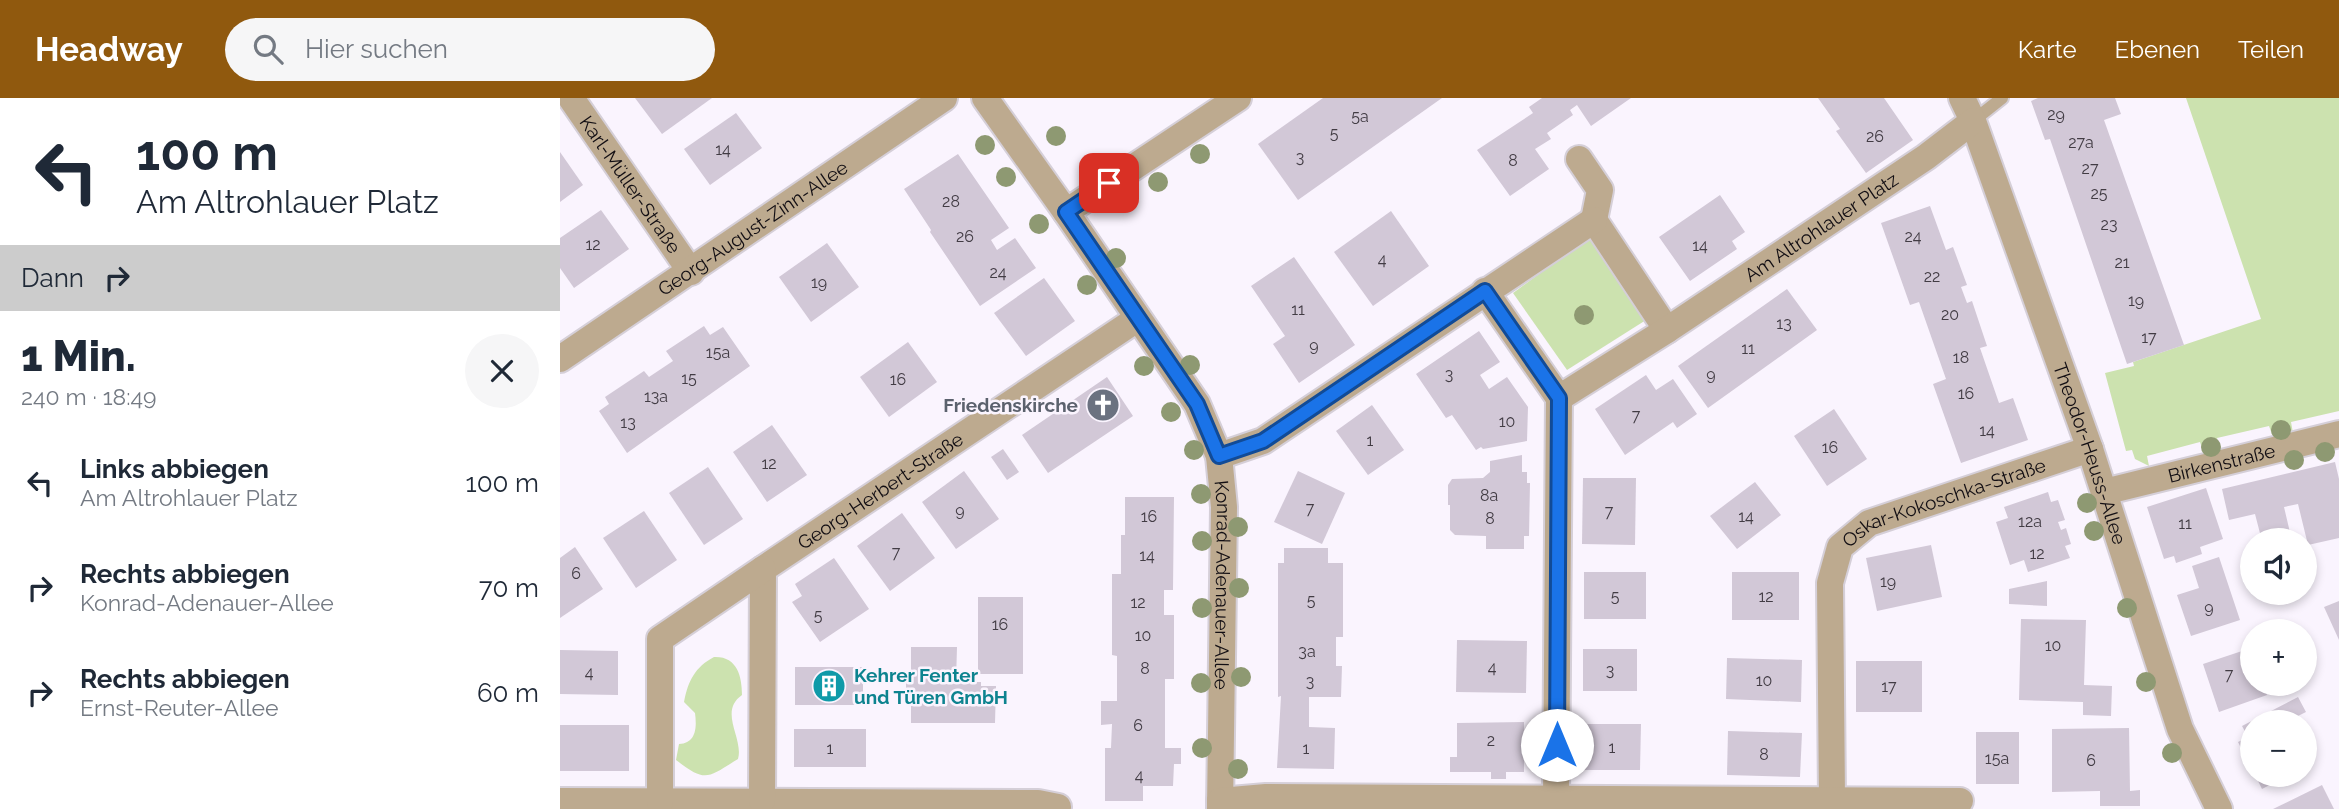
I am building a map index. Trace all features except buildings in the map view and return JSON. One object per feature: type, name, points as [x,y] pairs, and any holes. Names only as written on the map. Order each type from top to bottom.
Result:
[{"type":"street","name":"Karl-Müller-Straße","points":[[571,98],[691,272]]},
{"type":"street","name":"Georg-August-Zinn-Allee","points":[[560,359],[944,98]]},
{"type":"street","name":"Konrad-Adenauer-Allee","points":[[985,98],[1197,404],[1219,456],[1224,507],[1220,805]]},
{"type":"street","points":[[1066,212],[1238,98]]},
{"type":"street","name":"Am Altrohlauer Platz","points":[[1559,398],[1667,330],[1926,156],[1967,109]]},
{"type":"street","name":"Theodor-Heuss-Allee","points":[[1967,109],[2090,449],[2180,729],[2219,809]]},
{"type":"street","points":[[1579,159],[1600,190],[1594,220],[1667,330]]},
{"type":"street","points":[[1219,456],[1263,441],[1594,220]]},
{"type":"street","points":[[1485,291],[1559,398],[1556,798]]},
{"type":"street","name":"Georg-Herbert-Straße","points":[[660,802],[660,639],[1137,319]]},
{"type":"street","name":"Birkenstraße","points":[[2104,492],[2339,434]]},
{"type":"street","name":"Oskar-Kokoschka-Straße","points":[[1832,799],[1830,583],[1840,547],[1869,523],[2090,449]]},
{"type":"street","points":[[762,801],[763,569]]},
{"type":"street","points":[[1220,805],[1266,797],[1960,801]]},
{"type":"street","points":[[560,802],[1038,803],[1058,807]]},
{"type":"lane","points":[[1967,109],[2002,98]]},
{"type":"green space","points":[[2186,98],[2339,98],[2339,411],[2291,422],[2293,433],[2273,437],[2269,426],[2217,438],[2220,450],[2204,454],[2200,442],[2147,456],[2149,466],[2135,459],[2132,450],[2126,451],[2105,373],[2134,366],[2133,362],[2261,319]]},
{"type":"green space","points":[[1591,236],[1646,320],[1567,370],[1513,293]]},
{"type":"green space","points":[[714,657],[733,664],[741,681],[742,695],[732,709],[739,751],[738,759],[713,774],[701,775],[676,760],[679,744],[692,738],[696,724],[695,713],[684,702],[688,688],[697,670]]},
{"type":"place","name":"Friedenskirche","points":[[1103,405]]},
{"type":"place","name":"Kehrer Fenter und Türen GmbH","points":[[829,686]]},
{"type":"route","points":[[1109,183],[1066,212],[1197,404],[1219,456],[1263,441],[1485,291],[1559,398],[1557,745]]}]
